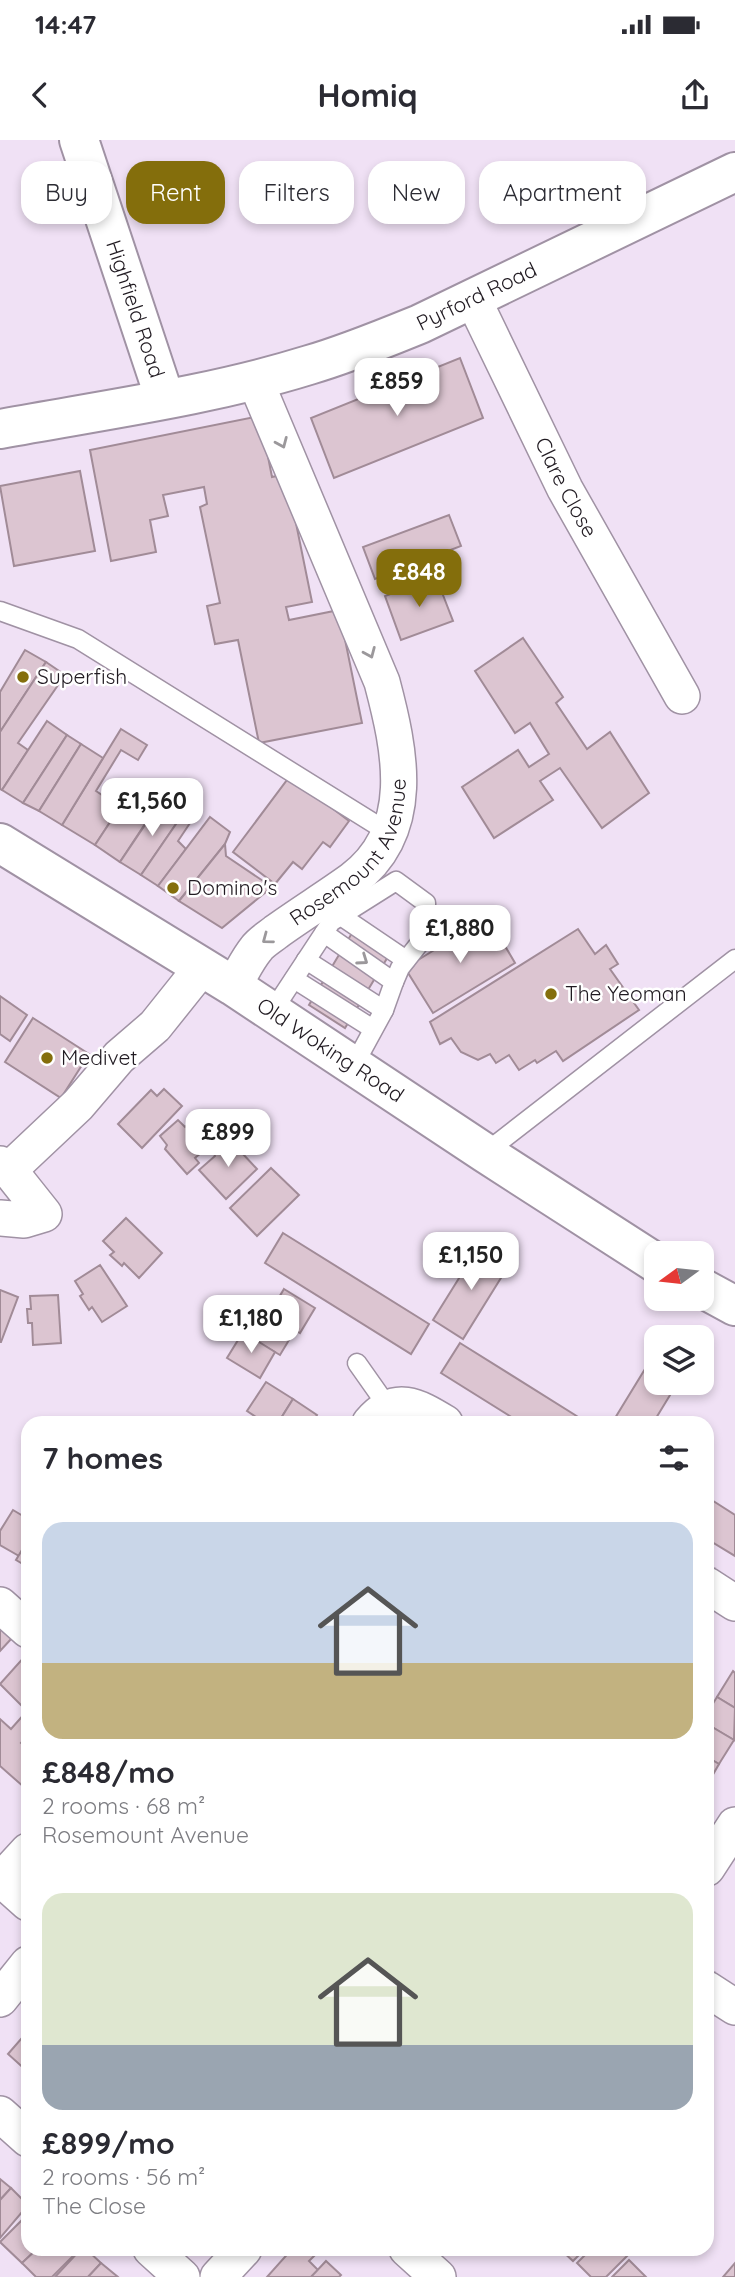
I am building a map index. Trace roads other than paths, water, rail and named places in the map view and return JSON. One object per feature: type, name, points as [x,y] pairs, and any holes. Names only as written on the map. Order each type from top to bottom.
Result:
[{"type":"street","name":"Highfield Road","points":[[79,140],[164,399]]},
{"type":"street","name":"Pyrford Road","points":[[0,429],[255,380],[366,346],[473,299],[735,172]]},
{"type":"street","name":"Clare Close","points":[[473,299],[565,489],[681,675]]},
{"type":"street","name":"Rosemount Avenue","points":[[233,986],[257,947],[304,911],[354,879],[374,859],[391,834],[399,800],[393,722],[382,682],[255,380]]},
{"type":"street","name":"Old Woking Road","points":[[0,843],[233,986],[644,1255]]},
{"type":"street","points":[[0,1218],[24,1220],[44,1214],[5,1167],[78,1105],[118,1057],[155,1026],[191,981],[198,965]]},
{"type":"street","points":[[714,1295],[735,1306]]},
{"type":"street","points":[[379,1415],[412,1405],[432,1416]]},
{"type":"street","points":[[714,1590],[735,1603]]},
{"type":"street","points":[[0,1605],[21,1624]]},
{"type":"street","points":[[714,1857],[735,1825]]},
{"type":"street","points":[[21,1858],[1,1879],[21,1897]]},
{"type":"street","points":[[0,1999],[21,1973]]},
{"type":"street","points":[[714,1994],[735,2007]]},
{"type":"street","points":[[0,2114],[21,2133]]},
{"type":"street","points":[[159,2256],[182,2277]]},
{"type":"street","points":[[218,2277],[238,2256]]},
{"type":"street","points":[[415,2256],[438,2277]]},
{"type":"lane","points":[[0,611],[78,639],[391,834]]},
{"type":"lane","points":[[272,1012],[331,922],[396,881],[426,903],[426,935],[406,960],[394,982],[384,1010],[354,1065]]},
{"type":"lane","points":[[341,916],[406,960]]},
{"type":"lane","points":[[324,933],[394,982]]},
{"type":"lane","points":[[485,1153],[735,959]]},
{"type":"lane","points":[[306,960],[384,1010]]},
{"type":"lane","points":[[294,979],[373,1029]]},
{"type":"lane","points":[[357,1363],[379,1415]]},
{"type":"place","name":"Superfish","points":[[23,677]]},
{"type":"place","name":"Domino's","points":[[173,888]]},
{"type":"place","name":"The Yeoman","points":[[551,994]]},
{"type":"place","name":"Medivet","points":[[47,1058]]}]
